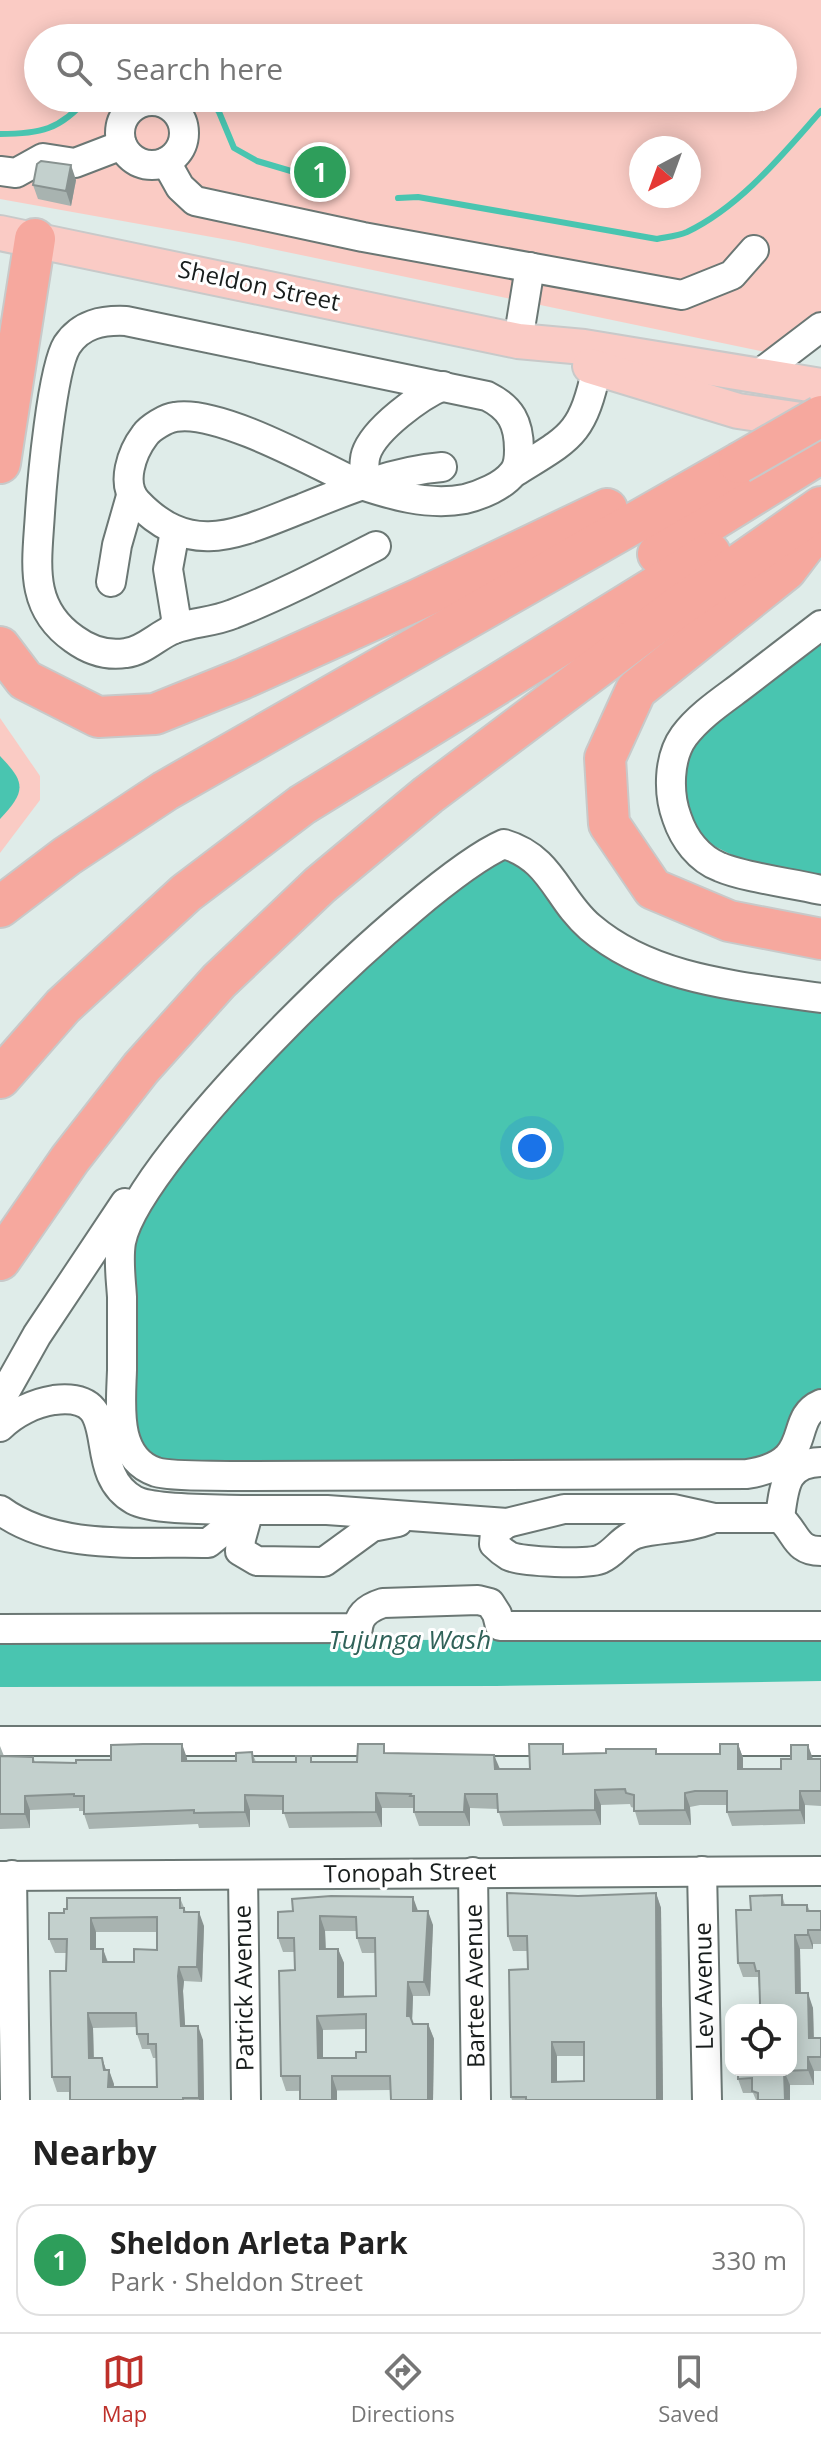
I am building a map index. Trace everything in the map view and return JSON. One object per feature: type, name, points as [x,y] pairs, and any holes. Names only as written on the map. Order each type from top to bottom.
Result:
[{"type":"highway","points":[[0,463],[18,236]]},
{"type":"highway","points":[[0,907],[67,856],[165,791],[821,416]]},
{"type":"highway","points":[[0,1078],[63,1006],[186,893],[302,805],[661,584],[804,477],[821,453]]},
{"type":"highway","points":[[0,647],[25,680],[98,717],[155,714],[405,606],[658,485],[728,469]]},
{"type":"highway","points":[[0,1037],[44,987],[168,873],[289,785],[804,477]]},
{"type":"highway","points":[[0,1260],[70,1159],[141,1068],[219,981],[320,885],[428,795],[675,609],[821,507]]},
{"type":"highway","points":[[821,524],[786,570],[636,690],[605,758],[609,824],[653,889],[729,921],[821,939]]},
{"type":"main road","name":"Sheldon Street","points":[[18,236],[518,341],[584,347],[821,386]]},
{"type":"main road","name":"Sheldon Street","points":[[518,341],[738,411],[821,423]]},
{"type":"street","points":[[128,112],[119,133],[122,145],[135,160],[145,164],[166,162],[180,147],[183,127],[175,112]]},
{"type":"street","points":[[0,171],[16,173],[43,158],[75,163],[122,145]]},
{"type":"street","points":[[166,162],[180,187],[195,201],[363,237],[682,295],[732,275],[754,250]]},
{"type":"street","points":[[518,341],[530,267]]},
{"type":"street","points":[[376,546],[231,615],[174,629],[128,653],[110,654],[86,648],[51,620],[37,582],[41,488],[65,348],[76,335],[105,320],[126,321],[487,396],[513,415],[518,427],[519,460],[515,472]]},
{"type":"street","points":[[758,375],[821,327]]},
{"type":"street","points":[[111,582],[117,545],[131,496],[129,471],[135,449],[148,431],[175,417],[201,418],[231,427],[396,497],[466,499],[502,482],[572,433],[588,406],[597,368]]},
{"type":"street","points":[[364,486],[365,456],[369,447],[401,412],[424,394],[443,386]]},
{"type":"street","points":[[131,496],[149,515],[175,531],[208,537],[245,532],[364,486],[418,469],[442,467]]},
{"type":"street","points":[[174,629],[176,618],[168,569],[175,531]]},
{"type":"street","points":[[821,625],[710,710],[684,736],[675,755],[671,779],[673,805],[681,829],[705,859],[721,868],[821,890]]},
{"type":"street","points":[[796,1447],[788,1459],[777,1467],[747,1474],[234,1476],[156,1472],[140,1463],[128,1450],[124,1437],[121,1404],[121,1243],[150,1182],[224,1092],[336,977],[438,889],[485,852],[504,844],[525,850],[545,870],[588,926],[631,957],[671,971],[821,998]]},
{"type":"street","points":[[0,1401],[37,1335],[119,1210],[129,1198],[139,1200]]},
{"type":"street","points":[[0,1427],[28,1408],[51,1400],[73,1399],[90,1406],[100,1417],[110,1475],[119,1488],[136,1502],[182,1508],[327,1510],[507,1523],[564,1509],[673,1509],[714,1518],[780,1518],[791,1527],[798,1543],[808,1551],[821,1551]]},
{"type":"street","points":[[780,1518],[796,1447],[808,1413],[821,1404]]},
{"type":"street","points":[[789,1477],[804,1463],[821,1462]]},
{"type":"street","points":[[0,1510],[10,1517],[67,1539],[208,1543],[249,1510]]},
{"type":"street","points":[[249,1510],[240,1551],[257,1561],[269,1562],[324,1562],[372,1527],[422,1517]]},
{"type":"street","points":[[507,1523],[495,1532],[494,1544],[508,1556],[583,1564],[602,1559],[622,1540],[637,1534],[689,1528],[714,1518]]},
{"type":"street","points":[[0,1629],[358,1628],[357,1624],[370,1607],[383,1603],[478,1600],[490,1603],[500,1626],[821,1626]]},
{"type":"street","points":[[0,1741],[821,1741]]},
{"type":"street","name":"Lev Avenue","points":[[702,1871],[707,2100]]},
{"type":"street","name":"Tonopah Street","points":[[6,1876],[821,1871]]},
{"type":"street","name":"Bartee Avenue","points":[[473,1872],[476,2100]]},
{"type":"street","name":"Patrick Avenue","points":[[243,1875],[246,2100]]},
{"type":"street","points":[[6,1876],[15,2100]]},
{"type":"shaded area","points":[[0,0],[821,0],[821,316],[765,352],[234,241],[0,199]]},
{"type":"shaded area","points":[[821,633],[821,881],[744,861],[700,839],[686,824],[678,759],[688,735]]},
{"type":"shaded area","points":[[0,718],[40,776],[40,800],[0,853]]},
{"type":"shaded area","points":[[0,756],[15,773],[20,787],[15,801],[0,819]]},
{"type":"shaded area","points":[[502,855],[520,859],[601,948],[821,1007],[821,1395],[790,1444],[755,1466],[178,1468],[137,1449],[129,1250],[144,1205],[233,1096],[373,955]]},
{"type":"shaded area","points":[[821,1637],[821,1681],[496,1686],[0,1687],[0,1643]]},
{"type":"building","points":[[41,161],[71,165],[66,191],[33,185],[37,164]]},
{"type":"building","points":[[182,1744],[182,1761],[236,1761],[236,1753],[252,1752],[253,1762],[296,1762],[296,1756],[311,1756],[311,1762],[357,1762],[358,1744],[384,1744],[384,1753],[494,1755],[495,1769],[530,1769],[529,1744],[563,1744],[563,1754],[606,1753],[606,1749],[656,1749],[656,1754],[720,1754],[720,1744],[738,1744],[738,1769],[781,1769],[781,1759],[791,1759],[791,1745],[808,1745],[808,1759],[821,1759],[821,1791],[800,1791],[800,1810],[727,1812],[727,1791],[695,1791],[685,1793],[685,1810],[634,1811],[634,1795],[626,1793],[625,1789],[595,1790],[595,1810],[498,1812],[497,1794],[465,1794],[464,1812],[414,1812],[414,1796],[411,1794],[376,1793],[376,1812],[283,1813],[283,1796],[245,1795],[245,1812],[194,1813],[194,1810],[84,1814],[84,1796],[74,1794],[25,1796],[25,1814],[0,1814],[0,1756],[33,1757],[33,1762],[76,1763],[76,1760],[111,1760],[111,1745]]},
{"type":"building","points":[[507,1893],[578,1896],[656,1893],[657,2100],[526,2100],[526,2097],[511,2097],[509,1970],[528,1969],[527,1936],[508,1936]],"holes":[[[552,2042],[584,2042],[584,2081],[552,2082]]]},
{"type":"building","points":[[782,1895],[782,1905],[807,1905],[807,1911],[821,1911],[821,1930],[808,1930],[808,1935],[795,1935],[796,1993],[808,1993],[809,2038],[821,2038],[821,2057],[808,2057],[808,2070],[797,2070],[797,2004],[760,2004],[759,1971],[756,1971],[754,1963],[738,1963],[736,1910],[751,1910],[750,1896]]},
{"type":"building","points":[[413,1897],[413,1911],[428,1911],[424,1982],[408,1982],[407,2016],[413,2024],[428,2024],[428,2100],[391,2100],[390,2076],[332,2076],[332,2100],[300,2100],[300,2076],[281,2076],[279,1971],[295,1970],[294,1938],[278,1938],[278,1912],[293,1911],[292,1899]],"holes":[[[320,1916],[356,1917],[357,1938],[375,1938],[376,1996],[338,1997],[338,1949],[320,1949]],[[366,2014],[366,2052],[356,2052],[356,2058],[318,2058],[317,2016]]]},
{"type":"building","points":[[67,1898],[180,1898],[180,1908],[184,1908],[184,1912],[199,1912],[197,1967],[179,1967],[178,1976],[181,2026],[198,2026],[199,2098],[70,2100],[70,2077],[52,2077],[50,1971],[66,1971],[67,1939],[49,1939],[49,1913],[64,1913]],"holes":[[[157,1917],[157,1950],[134,1949],[134,1962],[103,1962],[103,1949],[91,1949],[91,1918]],[[88,2013],[136,2013],[137,2034],[148,2034],[148,2044],[156,2044],[157,2087],[108,2087],[109,2070],[104,2070],[102,2058],[89,2058]]]},
{"type":"building","points":[[738,2076],[784,2076],[785,2100],[758,2100],[758,2093],[752,2091],[752,2078],[738,2079]]},
{"type":"waterway","points":[[398,198],[418,197],[657,239],[672,236],[707,221],[743,194],[821,111]]},
{"type":"waterway","points":[[0,134],[38,131],[74,112]]},
{"type":"waterway","points":[[219,112],[234,148],[257,161],[335,184]]},
{"type":"place","name":"Sheldon Arleta Park","points":[[320,172]]},
{"type":"water label","name":"Tujunga Wash","points":[[410,1640]]}]
